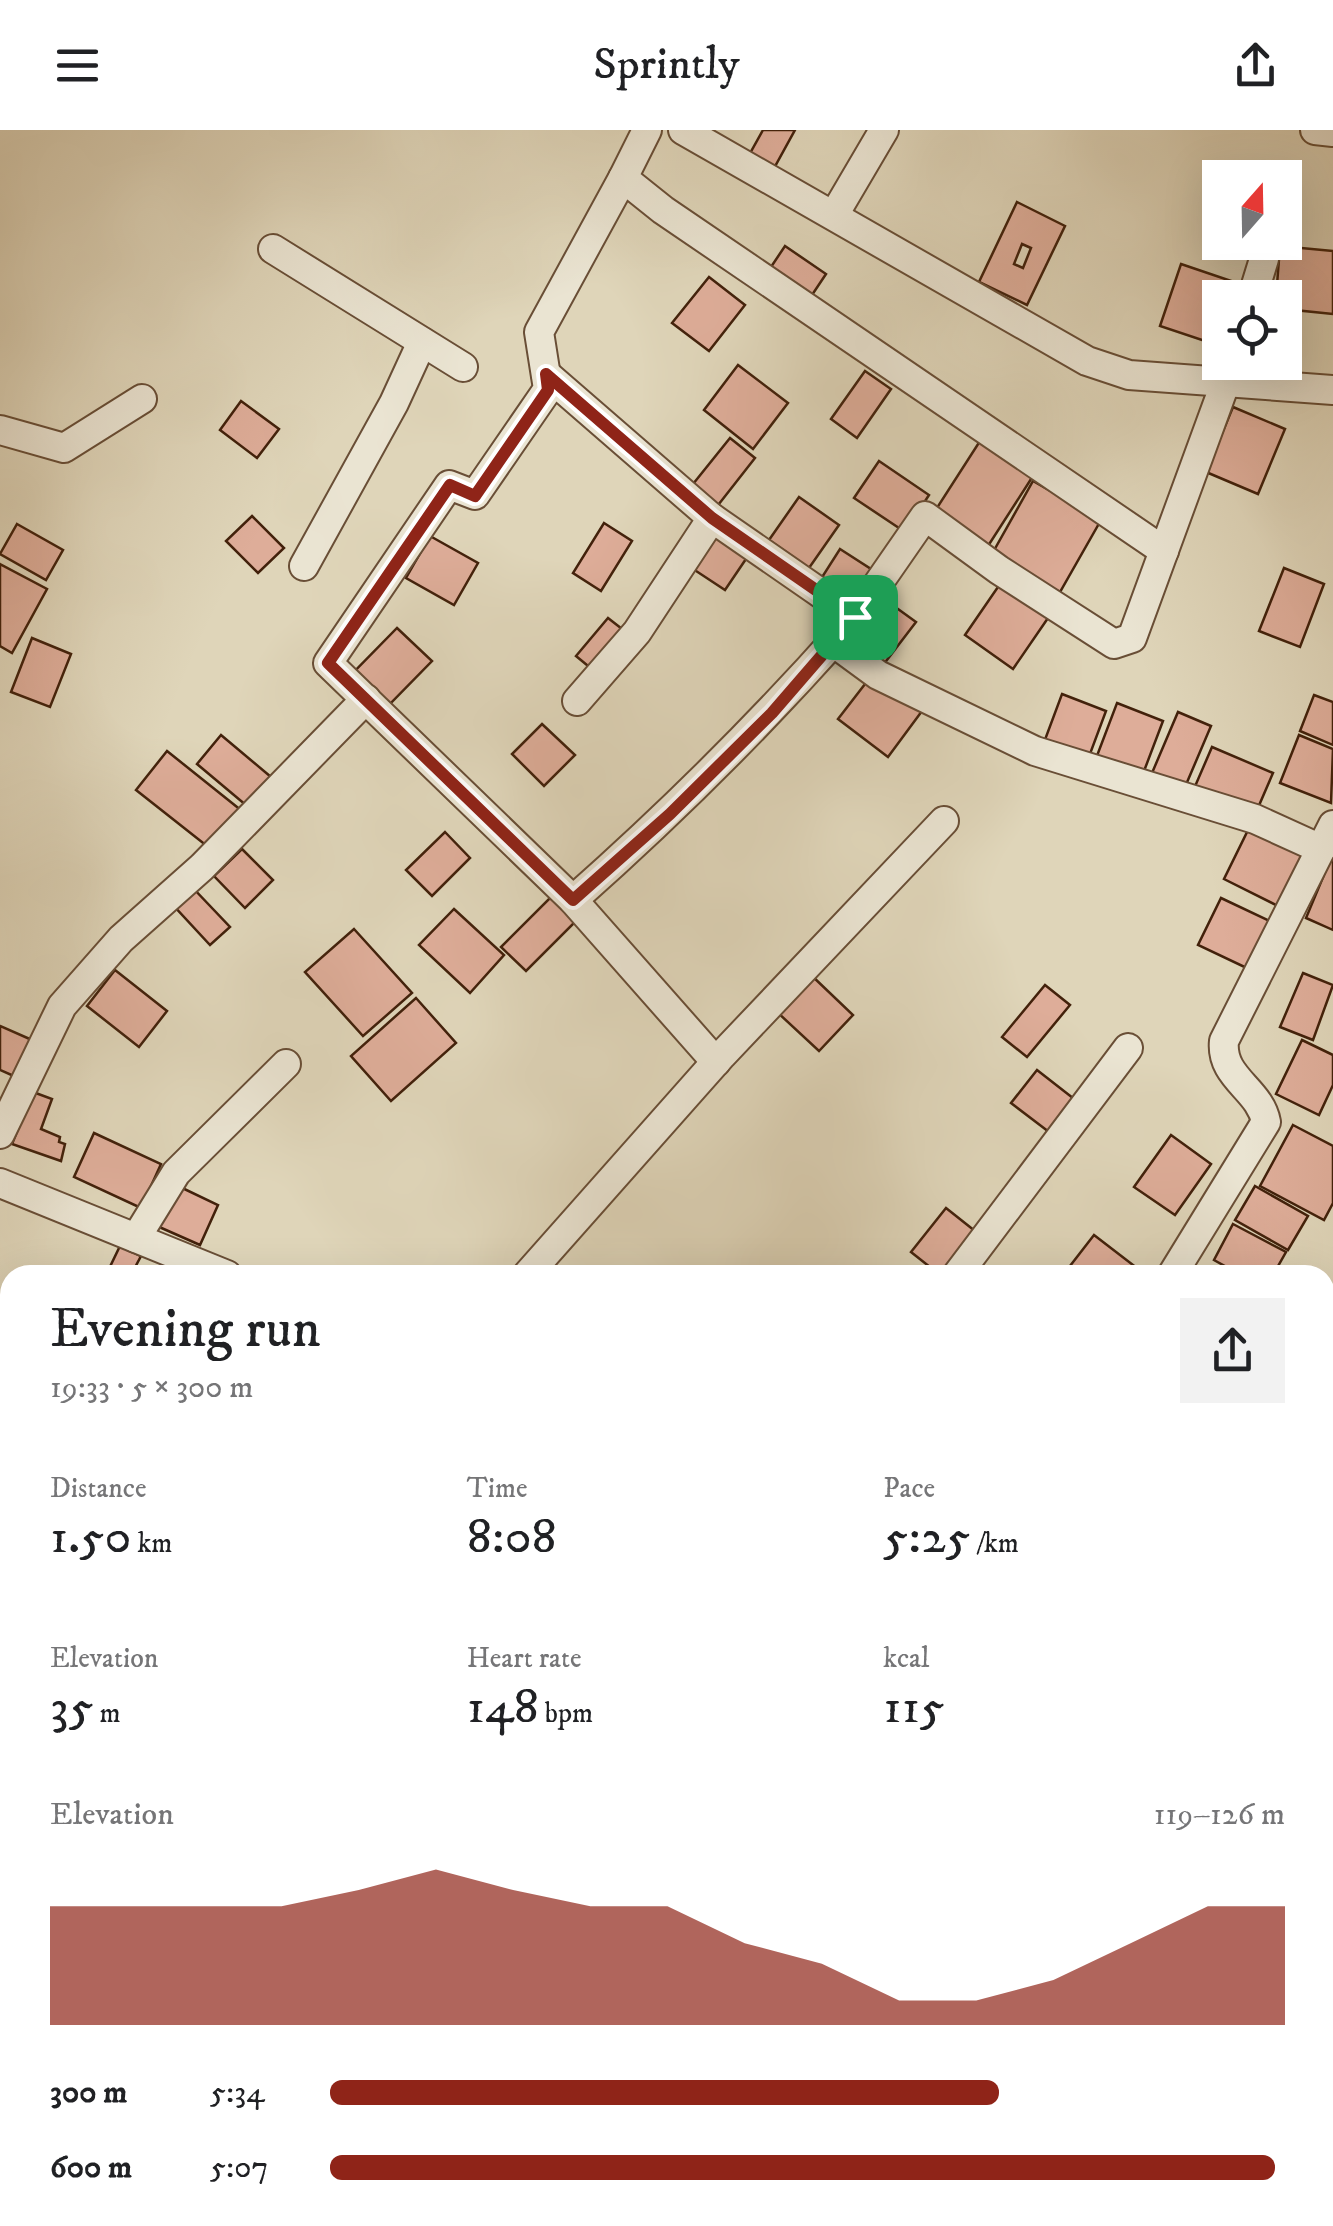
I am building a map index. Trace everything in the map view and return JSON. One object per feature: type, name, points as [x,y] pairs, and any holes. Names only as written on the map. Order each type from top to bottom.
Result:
[{"type":"street","points":[[646,130],[540,332],[548,390],[475,496],[450,485],[328,663],[573,900],[716,1062]]},
{"type":"street","points":[[683,130],[1086,362],[1129,375],[1202,374]]},
{"type":"street","points":[[834,215],[884,130]]},
{"type":"street","points":[[1315,130],[1333,132]]},
{"type":"street","points":[[623,178],[664,210],[1164,551]]},
{"type":"street","points":[[273,249],[464,368]]},
{"type":"street","points":[[304,566],[394,403],[422,342]]},
{"type":"street","points":[[546,374],[712,518],[855,617]]},
{"type":"street","points":[[573,900],[670,814],[759,726],[855,617],[926,516],[999,570],[1114,644],[1132,638],[1227,380]]},
{"type":"street","points":[[1268,380],[1333,390]]},
{"type":"street","points":[[0,430],[64,448],[142,398]]},
{"type":"street","points":[[577,701],[637,632],[712,518]]},
{"type":"street","points":[[833,642],[878,675],[1035,751],[1255,819],[1327,837],[1224,1041],[1222,1054],[1230,1072],[1260,1103],[1266,1122],[1178,1265]]},
{"type":"street","points":[[0,1134],[62,1006],[121,939],[254,816],[366,699]]},
{"type":"street","points":[[535,1265],[716,1062],[944,821]]},
{"type":"street","points":[[965,1265],[1128,1048]]},
{"type":"street","points":[[136,1238],[176,1173],[286,1064]]},
{"type":"street","points":[[0,1183],[202,1265]]},
{"type":"building","points":[[763,130],[795,130],[773,170],[748,157]]},
{"type":"building","points":[[1017,202],[1065,226],[1027,305],[979,282]],"holes":[[[1022,244],[1031,248],[1023,268],[1014,264]]]},
{"type":"building","points":[[785,246],[826,274],[810,298],[769,270]]},
{"type":"building","points":[[1302,248],[1333,251],[1333,314],[1302,311],[1302,280],[1277,280],[1279,260],[1302,260]]},
{"type":"building","points":[[1181,264],[1228,280],[1202,280],[1202,340],[1160,326]]},
{"type":"building","points":[[709,277],[745,305],[709,351],[672,323]]},
{"type":"building","points":[[738,365],[788,403],[753,449],[704,410]]},
{"type":"building","points":[[865,371],[891,389],[857,438],[831,419]]},
{"type":"building","points":[[241,401],[279,429],[257,458],[220,430]]},
{"type":"building","points":[[1233,407],[1285,429],[1258,494],[1206,472]]},
{"type":"building","points":[[730,438],[755,458],[715,509],[689,489]]},
{"type":"building","points":[[980,441],[1033,476],[988,546],[935,511]]},
{"type":"building","points":[[879,461],[929,495],[905,532],[854,498]]},
{"type":"building","points":[[1033,481],[1101,520],[1060,592],[992,554]]},
{"type":"building","points":[[799,497],[839,525],[809,568],[769,540]]},
{"type":"building","points":[[252,516],[284,548],[258,573],[226,541]]},
{"type":"building","points":[[604,523],[632,541],[601,591],[573,573]]},
{"type":"building","points":[[17,524],[63,550],[46,580],[0,554]]},
{"type":"building","points":[[715,529],[750,553],[725,590],[690,567]]},
{"type":"building","points":[[430,536],[478,563],[454,605],[406,578]]},
{"type":"building","points":[[840,549],[874,571],[852,607],[817,585]]},
{"type":"building","points":[[0,564],[47,589],[12,653],[0,646]]},
{"type":"building","points":[[1284,568],[1324,584],[1300,647],[1259,631]]},
{"type":"building","points":[[1000,584],[1048,618],[1013,669],[965,635]]},
{"type":"building","points":[[880,596],[916,622],[877,673],[842,646]]},
{"type":"building","points":[[608,618],[631,636],[599,675],[576,656]]},
{"type":"building","points":[[397,628],[432,661],[383,711],[348,678]]},
{"type":"building","points":[[32,638],[71,654],[50,707],[11,692]]},
{"type":"building","points":[[872,675],[922,711],[888,757],[838,719]]},
{"type":"building","points":[[1062,694],[1106,711],[1087,762],[1043,745]]},
{"type":"building","points":[[1314,695],[1333,702],[1333,745],[1300,731]]},
{"type":"building","points":[[1117,703],[1163,721],[1141,779],[1095,761]]},
{"type":"building","points":[[1178,712],[1211,726],[1185,787],[1152,773]]},
{"type":"building","points":[[542,724],[575,755],[544,786],[512,754]]},
{"type":"building","points":[[221,735],[271,777],[247,806],[197,764]]},
{"type":"building","points":[[1299,735],[1333,749],[1331,803],[1280,783]]},
{"type":"building","points":[[1212,747],[1273,773],[1254,817],[1193,791]]},
{"type":"building","points":[[167,751],[242,811],[212,850],[136,790]]},
{"type":"building","points":[[1253,820],[1313,849],[1284,909],[1224,879]]},
{"type":"building","points":[[445,832],[470,858],[432,896],[406,870]]},
{"type":"building","points":[[242,849],[273,880],[245,908],[214,876]]},
{"type":"building","points":[[1333,859],[1333,930],[1306,918]]},
{"type":"building","points":[[192,887],[230,927],[210,945],[173,905]]},
{"type":"building","points":[[557,891],[582,915],[526,971],[501,947]]},
{"type":"building","points":[[1221,898],[1276,924],[1253,971],[1198,945]]},
{"type":"building","points":[[454,909],[504,955],[470,993],[419,945]]},
{"type":"building","points":[[354,929],[412,993],[363,1036],[305,972]]},
{"type":"building","points":[[115,970],[167,1011],[139,1047],[87,1006]]},
{"type":"building","points":[[1303,973],[1333,985],[1313,1040],[1280,1027]]},
{"type":"building","points":[[810,974],[853,1015],[819,1051],[776,1011]]},
{"type":"building","points":[[1045,985],[1070,1005],[1027,1057],[1002,1037]]},
{"type":"building","points":[[416,998],[456,1043],[391,1101],[351,1056]]},
{"type":"building","points":[[0,1026],[32,1040],[16,1077],[0,1070]]},
{"type":"building","points":[[1302,1040],[1333,1055],[1333,1085],[1319,1115],[1276,1094]]},
{"type":"building","points":[[1037,1070],[1078,1102],[1053,1135],[1011,1103]]},
{"type":"building","points":[[33,1092],[52,1099],[41,1129],[60,1137],[59,1142],[65,1144],[61,1161],[12,1144]]},
{"type":"building","points":[[1293,1125],[1333,1146],[1333,1203],[1324,1220],[1260,1186]]},
{"type":"building","points":[[94,1133],[161,1164],[141,1208],[74,1177]]},
{"type":"building","points":[[1171,1135],[1211,1164],[1175,1215],[1134,1187]]},
{"type":"building","points":[[176,1185],[218,1205],[200,1245],[157,1226]]},
{"type":"building","points":[[1255,1186],[1308,1216],[1288,1250],[1235,1220]]},
{"type":"building","points":[[946,1208],[980,1235],[956,1265],[927,1265],[911,1252]]},
{"type":"building","points":[[1233,1224],[1286,1252],[1279,1265],[1223,1265],[1214,1260]]},
{"type":"building","points":[[1094,1235],[1133,1265],[1071,1265]]},
{"type":"building","points":[[120,1246],[141,1256],[136,1265],[111,1265]]},
{"type":"route","points":[[546,374],[712,518],[855,617],[772,713],[670,814],[573,900],[328,663],[450,485],[475,496],[548,390],[546,374]]}]
